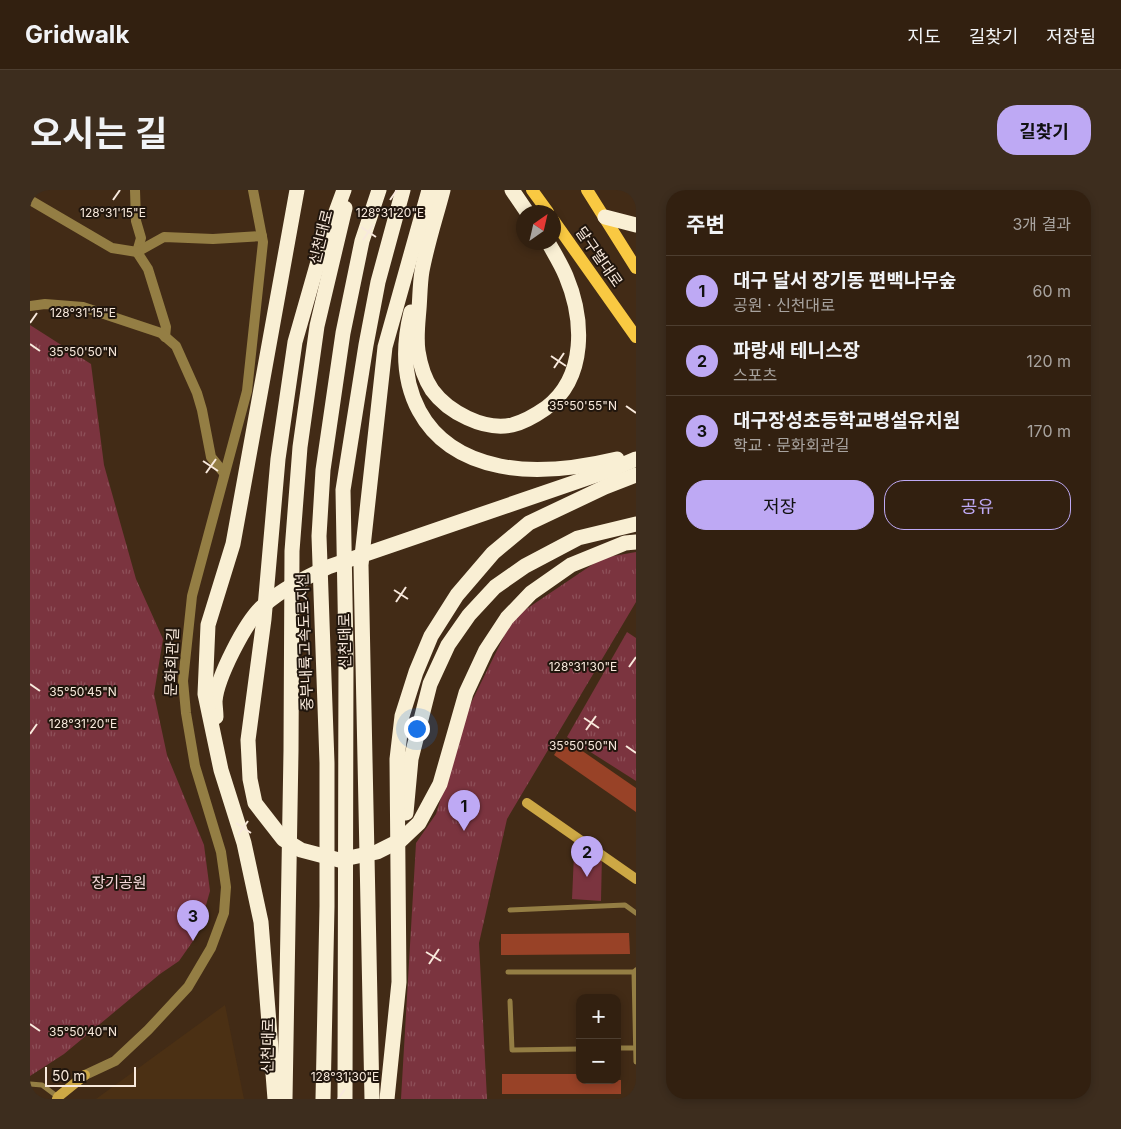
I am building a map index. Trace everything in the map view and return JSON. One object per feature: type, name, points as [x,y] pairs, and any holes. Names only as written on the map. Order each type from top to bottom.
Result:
[{"type":"highway","points":[[275,1099],[261,922],[244,843],[221,770],[205,694],[208,624],[232,544],[297,190]]},
{"type":"highway","points":[[344,190],[319,258],[295,342],[278,459],[264,619],[248,740],[250,779],[255,804],[283,839],[301,850],[339,860],[377,852],[401,840],[419,823],[440,784],[466,693],[486,650],[507,618],[531,593],[571,565],[625,543],[636,542]]},
{"type":"highway","name":"신천대로","points":[[285,1099],[292,751],[292,551],[300,447],[316,326],[350,190]]},
{"type":"highway","name":"중부내륙고속도로지선","points":[[324,1099],[327,763],[319,536],[324,470],[343,333],[362,241],[379,190]]},
{"type":"highway","points":[[345,1099],[346,672],[344,490],[366,345],[377,291],[403,190]]},
{"type":"highway","name":"신천대로","points":[[372,1099],[361,565],[385,347],[429,190]]},
{"type":"highway","points":[[443,190],[410,315],[406,342],[406,375],[411,395],[428,426],[442,440],[459,452],[478,461],[501,466],[550,469],[587,466],[636,457]]},
{"type":"highway","points":[[512,190],[522,205]]},
{"type":"highway","points":[[604,217],[636,225]]},
{"type":"highway","points":[[422,271],[418,348],[426,379],[433,391],[447,405],[472,420],[502,426],[512,425],[534,416],[554,401],[571,377],[576,364],[579,333],[573,295],[566,275],[552,250]]},
{"type":"highway","points":[[221,770],[215,701],[223,673],[246,627],[262,607],[290,586],[328,567],[608,471],[636,457]]},
{"type":"highway","points":[[387,1099],[399,982],[397,759],[402,716],[416,672],[431,636],[457,595],[493,552],[529,524],[604,487],[636,475]]},
{"type":"highway","points":[[398,896],[411,759],[430,684],[448,645],[469,615],[495,587],[525,566],[578,538],[636,524]]},
{"type":"main road","points":[[532,190],[543,205]]},
{"type":"main road","name":"달구벌대로","points":[[587,190],[636,268]]},
{"type":"main road","name":"달구벌대로","points":[[561,231],[636,337]]},
{"type":"street","points":[[135,190],[136,221],[141,238],[137,252],[148,269],[166,327],[165,337]]},
{"type":"street","name":"문화회관길","points":[[58,1098],[85,1075],[115,1061],[188,987],[211,948],[224,914],[226,887],[221,852],[195,766],[186,714],[183,681],[192,596],[247,391],[263,242],[253,190]]},
{"type":"street","points":[[30,200],[112,248],[137,252],[164,237],[213,239],[262,236]]},
{"type":"street","points":[[30,306],[45,304],[83,307],[161,333],[176,346],[197,394],[211,457],[224,473]]},
{"type":"street","points":[[527,803],[636,879]]},
{"type":"lane","points":[[510,910],[625,905],[636,913]]},
{"type":"lane","points":[[508,972],[635,971],[636,1062]]},
{"type":"lane","points":[[510,1001],[512,1050],[576,1049]]},
{"type":"lane","points":[[621,1048],[636,1048]]},
{"type":"lane","points":[[30,1084],[42,1085],[58,1098]]},
{"type":"shaded area","points":[[225,1005],[244,1099],[96,1099]]},
{"type":"green space","name":"장기공원","points":[[30,325],[91,364],[104,465],[136,579],[163,639],[154,694],[167,755],[204,845],[210,891],[201,923],[193,941],[179,961],[160,974],[64,1054],[30,1076]]},
{"type":"green space","points":[[636,552],[636,602],[507,819],[479,943],[487,1099],[401,1099],[416,843],[436,814],[468,709],[513,618],[602,558]]},
{"type":"green space","points":[[627,632],[636,638],[636,781],[567,737]]},
{"type":"green space","points":[[574,854],[602,855],[601,901],[572,899]]},
{"type":"building","points":[[565,739],[636,788],[636,812],[554,755]]},
{"type":"building","points":[[629,933],[630,954],[501,955],[501,934]]},
{"type":"building","points":[[502,1074],[576,1074],[576,1084],[621,1084],[621,1094],[502,1094]]},
{"type":"place","name":"대구 달서 장기동 편백나무숲","points":[[464,831]]},
{"type":"place","name":"파랑새 테니스장","points":[[587,877]]},
{"type":"place","name":"대구장성초등학교병설유치원","points":[[193,941]]}]
